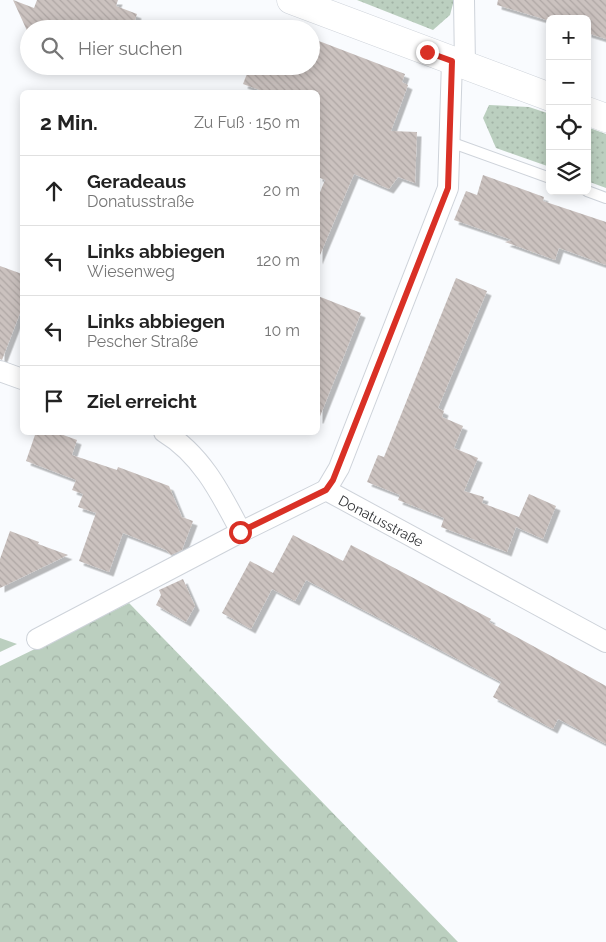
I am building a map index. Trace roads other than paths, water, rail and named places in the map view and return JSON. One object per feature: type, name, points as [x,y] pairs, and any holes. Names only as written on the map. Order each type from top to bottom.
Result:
[{"type":"main road","points":[[291,0],[546,96]]},
{"type":"main road","points":[[591,112],[606,118]]},
{"type":"street","points":[[326,490],[339,468],[448,188],[450,142],[464,0]]},
{"type":"street","points":[[0,371],[20,378]]},
{"type":"street","points":[[168,435],[199,461],[215,485],[240,532]]},
{"type":"street","name":"Donatusstraße","points":[[37,639],[240,532],[326,490],[606,642]]},
{"type":"lane","points":[[450,142],[546,177]]},
{"type":"lane","points":[[591,192],[606,198]]}]
